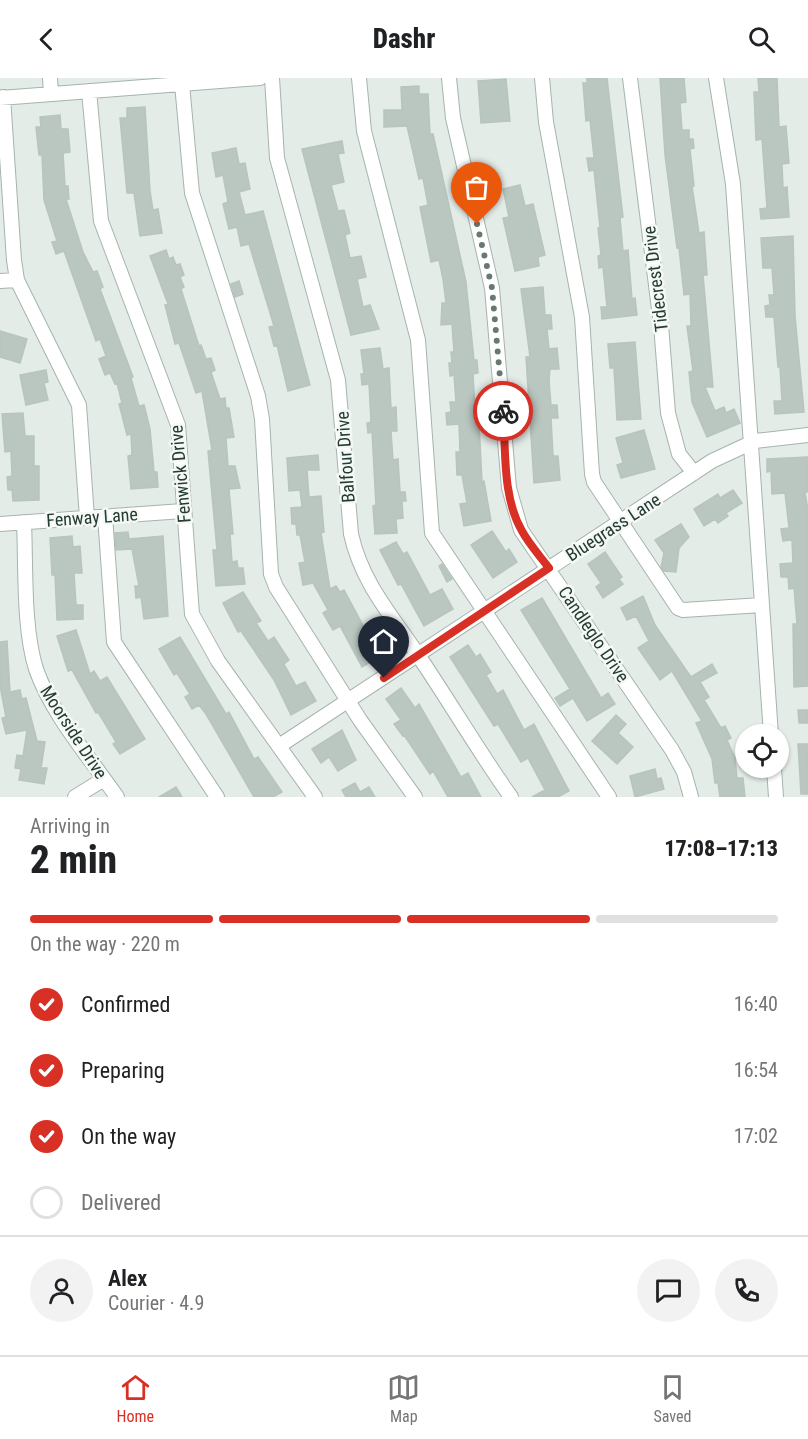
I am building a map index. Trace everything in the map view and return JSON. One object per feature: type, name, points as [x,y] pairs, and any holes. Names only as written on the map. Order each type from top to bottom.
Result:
[{"type":"street","points":[[50,78],[51,94]]},
{"type":"street","points":[[87,518],[79,405],[18,280],[14,260],[2,98],[89,91],[135,83],[182,84],[210,80],[260,78]]},
{"type":"street","name":"Balfour Drive","points":[[272,78],[277,158],[338,380],[351,534],[355,554],[377,599],[419,656],[511,797]]},
{"type":"street","points":[[359,78],[364,131],[418,340],[430,525],[436,541],[609,797]]},
{"type":"street","name":"Candleglo Drive","points":[[449,78],[453,118],[492,288],[508,488],[521,530],[675,755],[684,772],[691,797]]},
{"type":"street","points":[[542,78],[546,122],[582,317],[592,474],[678,608],[683,610],[762,605]]},
{"type":"street","name":"Tidecrest Drive","points":[[630,78],[661,325],[668,413],[679,454],[694,473]]},
{"type":"street","points":[[716,78],[732,167],[770,724]]},
{"type":"street","points":[[182,84],[192,193],[258,396],[262,419],[272,574],[291,613],[415,797]]},
{"type":"street","name":"Fenwick Drive","points":[[89,91],[100,221],[178,425],[192,614],[218,660],[315,797]]},
{"type":"street","points":[[0,281],[18,280]]},
{"type":"street","name":"Bluegrass Lane","points":[[279,746],[726,453],[751,443],[808,435]]},
{"type":"street","name":"Fenway Lane","points":[[0,524],[183,511]]},
{"type":"street","points":[[105,516],[114,642],[217,797]]},
{"type":"street","name":"Moorside Drive","points":[[24,522],[30,638],[36,667],[51,700],[117,797]]},
{"type":"street","points":[[775,778],[776,797]]},
{"type":"street","points":[[75,797],[104,779]]},
{"type":"building","points":[[587,78],[607,78],[623,217],[620,218],[623,251],[628,250],[632,299],[635,298],[637,315],[602,319],[601,307],[607,307],[603,267],[599,268],[598,256],[601,255],[598,228],[600,228],[594,170],[589,171],[587,158],[594,158],[590,120],[586,121],[583,83],[587,83]]},
{"type":"building","points":[[660,78],[684,78],[686,102],[680,103],[682,130],[689,130],[689,139],[693,139],[694,148],[690,149],[694,186],[692,186],[699,233],[704,232],[707,275],[703,275],[713,387],[705,387],[715,411],[724,407],[726,413],[734,409],[740,423],[707,437],[692,402],[689,372],[693,371],[687,326],[691,326],[690,294],[684,295],[679,248],[677,248],[665,155]]},
{"type":"building","points":[[758,78],[777,78],[779,127],[786,126],[789,163],[782,164],[783,188],[787,187],[789,217],[761,219],[760,209],[767,208],[762,139],[756,140],[754,92],[759,92]]},
{"type":"building","points":[[506,79],[510,121],[481,123],[478,81]]},
{"type":"building","points":[[419,86],[419,94],[428,94],[430,134],[433,134],[466,282],[474,360],[477,360],[478,373],[473,374],[475,409],[481,408],[482,422],[479,423],[482,482],[484,481],[491,521],[464,526],[460,504],[467,503],[462,475],[457,475],[456,452],[460,452],[459,424],[447,425],[446,413],[451,412],[450,402],[456,402],[454,375],[450,376],[449,363],[452,363],[451,352],[454,352],[452,324],[441,325],[442,303],[446,303],[439,260],[431,262],[420,207],[428,205],[423,178],[419,179],[407,126],[384,127],[384,110],[402,110],[401,87]]},
{"type":"building","points":[[145,107],[150,191],[153,210],[158,209],[162,233],[140,236],[134,193],[127,193],[120,118],[127,118],[127,108]]},
{"type":"building","points":[[60,115],[61,129],[68,129],[70,152],[63,153],[65,186],[68,186],[69,199],[66,199],[83,252],[93,272],[97,271],[103,287],[100,289],[133,377],[131,378],[139,406],[144,405],[150,429],[154,472],[157,472],[158,487],[131,489],[128,456],[132,455],[131,434],[127,435],[119,404],[122,403],[117,383],[115,384],[110,373],[105,375],[99,359],[106,356],[100,339],[96,341],[64,251],[56,254],[52,242],[57,241],[44,200],[42,155],[39,155],[36,127],[41,127],[40,117]]},
{"type":"building","points":[[342,141],[344,153],[338,154],[344,182],[331,185],[338,211],[344,210],[350,233],[345,235],[350,258],[361,256],[366,277],[357,279],[363,307],[370,305],[379,329],[351,335],[302,149]]},
{"type":"building","points":[[236,148],[239,164],[245,163],[250,189],[239,192],[245,215],[263,211],[310,385],[288,391],[277,345],[274,346],[269,327],[274,326],[249,244],[241,246],[237,227],[229,229],[223,204],[228,202],[223,175],[216,177],[212,153]]},
{"type":"building","points":[[520,185],[525,206],[533,204],[545,255],[538,257],[539,266],[515,271],[503,218],[509,217],[503,189]]},
{"type":"building","points":[[793,236],[795,316],[804,412],[775,414],[774,401],[782,401],[780,367],[778,367],[774,317],[766,317],[765,306],[770,305],[769,295],[774,295],[772,268],[763,268],[761,238]]},
{"type":"building","points":[[166,250],[169,259],[173,257],[176,265],[180,264],[184,275],[180,277],[184,287],[181,289],[199,346],[201,345],[206,359],[211,358],[215,370],[211,372],[220,399],[225,398],[226,408],[229,408],[234,437],[226,438],[228,466],[235,466],[240,488],[229,489],[233,534],[230,534],[232,562],[237,561],[238,568],[243,568],[245,584],[216,586],[213,550],[217,550],[208,451],[212,450],[202,391],[196,393],[179,343],[175,344],[165,305],[168,304],[150,256]]},
{"type":"building","points":[[239,281],[243,294],[235,297],[231,284]]},
{"type":"building","points":[[543,287],[545,315],[551,315],[552,329],[547,329],[549,349],[557,348],[559,369],[550,369],[549,381],[551,405],[557,405],[558,418],[551,418],[553,456],[558,456],[560,480],[534,483],[526,357],[530,357],[521,289]]},
{"type":"building","points":[[0,331],[27,339],[20,363],[0,357]]},
{"type":"building","points":[[635,342],[641,419],[617,420],[614,368],[610,368],[608,344]]},
{"type":"building","points":[[380,348],[383,369],[389,368],[391,408],[396,407],[397,431],[391,431],[393,460],[398,459],[400,492],[405,492],[406,501],[402,501],[403,518],[396,519],[397,533],[375,534],[373,506],[376,505],[372,432],[368,433],[367,423],[371,422],[369,384],[362,385],[361,374],[364,374],[361,350]]},
{"type":"building","points":[[46,370],[48,382],[44,383],[48,400],[26,405],[20,375]]},
{"type":"building","points":[[23,413],[25,436],[34,436],[34,466],[39,466],[39,500],[13,501],[12,490],[8,490],[7,477],[12,476],[11,451],[5,452],[2,414]]},
{"type":"building","points":[[644,430],[655,469],[621,478],[617,465],[623,463],[616,438]]},
{"type":"building","points":[[318,455],[319,470],[307,470],[309,497],[321,496],[324,532],[321,533],[330,589],[336,586],[340,592],[344,590],[365,629],[368,627],[381,656],[362,667],[340,626],[333,630],[323,613],[328,610],[313,583],[303,585],[299,563],[305,562],[300,535],[297,535],[296,524],[292,524],[291,508],[302,507],[300,490],[289,491],[287,458]]},
{"type":"building","points":[[808,457],[808,492],[805,492],[808,510],[808,686],[794,687],[793,624],[797,624],[794,588],[789,589],[788,577],[781,577],[780,564],[793,563],[792,540],[783,541],[781,529],[789,528],[785,493],[772,494],[771,471],[767,472],[767,459]]},
{"type":"building","points":[[733,490],[742,503],[726,513],[728,516],[718,523],[715,519],[704,526],[694,509],[718,494],[720,498]]},
{"type":"building","points":[[681,524],[689,537],[679,548],[676,572],[664,571],[661,567],[664,553],[655,540]]},
{"type":"building","points":[[492,531],[506,552],[509,549],[517,562],[493,578],[471,545]]},
{"type":"building","points":[[128,532],[129,539],[163,536],[168,616],[144,619],[141,597],[136,598],[135,586],[139,586],[132,549],[116,550],[115,533]]},
{"type":"building","points":[[72,536],[73,547],[80,546],[82,573],[74,573],[76,605],[83,605],[83,619],[57,620],[55,575],[52,575],[50,538]]},
{"type":"building","points":[[396,542],[403,554],[407,552],[430,595],[442,589],[453,609],[424,626],[401,584],[398,585],[380,550]]},
{"type":"building","points":[[605,552],[622,577],[619,579],[623,584],[603,598],[596,587],[601,583],[588,564]]},
{"type":"building","points":[[442,564],[452,579],[447,582],[439,566]]},
{"type":"building","points":[[243,592],[261,621],[256,623],[268,641],[274,637],[289,660],[284,664],[296,686],[305,682],[316,701],[291,715],[274,680],[241,631],[238,632],[223,603]]},
{"type":"building","points":[[643,596],[655,625],[691,677],[712,664],[717,673],[700,682],[709,697],[704,700],[721,728],[725,726],[731,738],[727,740],[735,758],[735,778],[743,778],[745,797],[720,797],[718,783],[715,783],[712,759],[696,723],[702,721],[672,671],[660,680],[638,648],[649,641],[636,616],[627,620],[621,608]]},
{"type":"building","points":[[542,598],[601,698],[608,693],[615,704],[587,721],[573,698],[560,706],[555,698],[570,689],[521,610]]},
{"type":"building","points":[[76,630],[90,674],[94,671],[100,681],[107,677],[145,739],[120,754],[113,744],[116,742],[98,712],[96,713],[72,670],[68,671],[57,636]]},
{"type":"building","points":[[180,637],[226,714],[229,712],[254,759],[258,757],[282,792],[273,797],[254,797],[206,714],[199,705],[192,709],[185,697],[190,694],[177,673],[174,675],[159,649]]},
{"type":"building","points":[[7,641],[10,692],[20,690],[22,699],[26,698],[37,741],[45,742],[41,768],[47,768],[44,784],[19,780],[21,769],[15,768],[17,755],[23,756],[27,730],[6,734],[2,718],[6,717],[0,686],[0,642]]},
{"type":"building","points":[[468,645],[476,657],[480,654],[491,672],[486,675],[497,694],[503,690],[524,730],[534,724],[569,791],[558,797],[532,797],[545,790],[528,758],[521,762],[498,724],[494,726],[450,657]]},
{"type":"building","points":[[401,688],[415,708],[419,704],[461,777],[468,773],[481,797],[448,797],[433,771],[430,774],[394,724],[401,720],[386,699]]},
{"type":"building","points":[[798,710],[808,710],[808,723],[799,723]]},
{"type":"building","points":[[616,715],[626,724],[618,733],[633,747],[617,764],[592,741]]},
{"type":"building","points":[[342,730],[356,760],[338,771],[329,757],[321,763],[312,749]]},
{"type":"building","points":[[798,744],[808,744],[808,794],[801,794]]},
{"type":"building","points":[[655,769],[657,779],[661,778],[664,789],[635,797],[630,776]]},
{"type":"building","points":[[355,783],[360,792],[369,787],[375,797],[346,797],[342,790]]},
{"type":"building","points":[[176,787],[182,797],[159,797]]},
{"type":"way so far","points":[[477,224],[492,288],[503,411]]},
{"type":"route","points":[[384,678],[549,568],[521,530],[515,516],[508,488],[503,411]]}]
